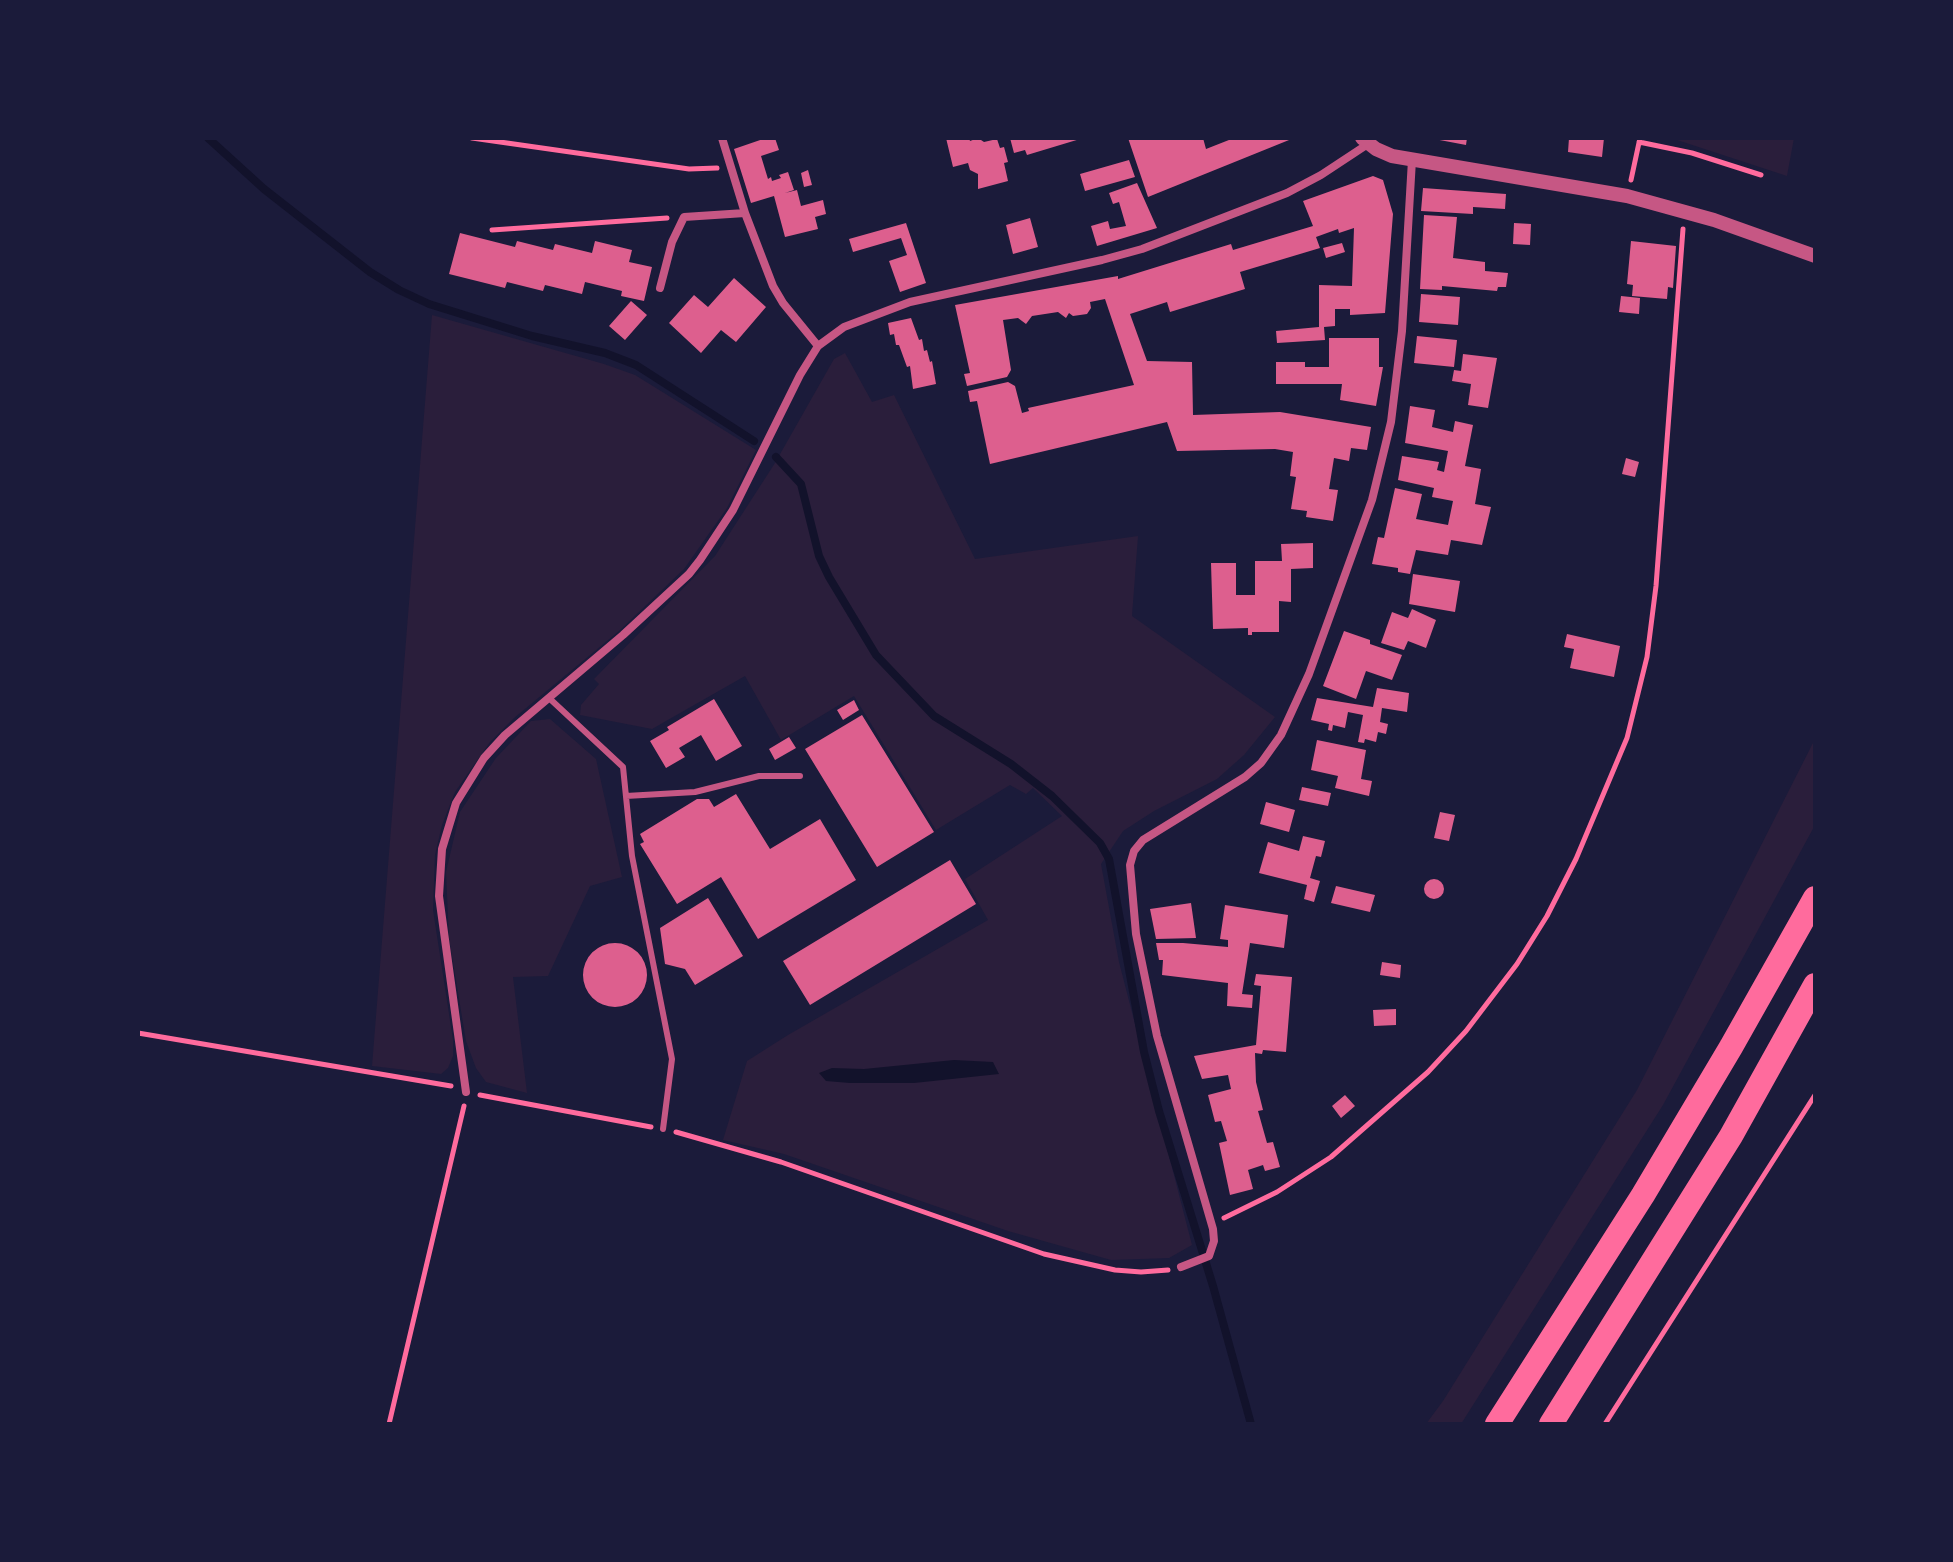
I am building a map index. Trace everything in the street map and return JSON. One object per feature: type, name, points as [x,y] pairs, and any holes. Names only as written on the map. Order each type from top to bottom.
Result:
[{"type":"highway","points":[[1497,1424],[1650,1183],[1815,898]]},
{"type":"highway","points":[[1551,1424],[1731,1136],[1815,985]]},
{"type":"street","points":[[722,138],[745,213],[773,286],[818,346]]},
{"type":"street","points":[[466,1092],[439,911],[442,849],[456,803],[475,771],[505,735],[689,574],[712,545],[746,487],[800,375],[818,346],[844,327],[910,302],[1142,249],[1287,193],[1321,175],[1365,141],[1386,154],[1412,160],[1627,196],[1685,211],[1815,256]]},
{"type":"street","points":[[1181,1267],[1203,1259],[1213,1247],[1212,1223],[1157,1036],[1136,934],[1130,865],[1134,851],[1143,840],[1245,777],[1261,763],[1281,735],[1309,674],[1372,500],[1391,422],[1402,331],[1412,160]]},
{"type":"street","points":[[660,288],[672,242],[684,217],[745,213]]},
{"type":"lane","points":[[549,698],[623,767],[632,856],[672,1059],[663,1129]]},
{"type":"lane","points":[[626,796],[695,792],[759,776],[800,776]]},
{"type":"path","points":[[472,138],[689,169],[729,165]]},
{"type":"path","points":[[1627,196],[1639,140],[1761,175]]},
{"type":"path","points":[[1212,1223],[1277,1192],[1331,1157],[1428,1072],[1466,1031],[1517,964],[1547,916],[1576,859],[1627,738],[1647,657],[1656,586],[1685,211]]},
{"type":"path","points":[[492,230],[684,217]]},
{"type":"path","points":[[389,1424],[466,1092]]},
{"type":"path","points":[[1605,1424],[1815,1095]]},
{"type":"shaded area","points":[[1671,138],[1794,138],[1787,176]]},
{"type":"shaded area","points":[[432,315],[635,375],[756,450],[727,508],[684,569],[619,631],[514,718],[490,742],[455,792],[442,825],[435,855],[433,910],[453,1040],[453,1056],[448,1068],[441,1074],[372,1066]]},
{"type":"shaded area","points":[[845,353],[872,402],[894,395],[975,559],[1138,536],[1132,616],[1275,717],[1244,755],[1217,779],[1154,811],[1123,831],[1101,864],[1119,962],[1192,1245],[1169,1258],[1111,1260],[1008,1231],[784,1154],[723,1140],[747,1061],[988,920],[965,879],[1062,816],[1033,788],[1026,794],[1010,785],[936,830],[854,696],[781,740],[745,676],[652,729],[580,715],[581,705],[599,684],[594,679],[715,556],[775,463],[834,359]]},
{"type":"shaded area","points":[[550,719],[596,759],[622,877],[590,886],[548,976],[513,977],[527,1093],[486,1082],[476,1068],[466,1041],[449,938],[446,872],[460,812],[496,758],[531,721]]},
{"type":"shaded area","points":[[1815,739],[1815,825],[1663,1105],[1461,1424],[1426,1424],[1637,1090]]},
{"type":"shaded area","points":[[954,1060],[993,1062],[999,1074],[914,1083],[850,1083],[826,1081],[819,1073],[832,1068],[864,1069]]},
{"type":"building","points":[[775,138],[779,150],[761,156],[768,179],[781,178],[779,175],[788,172],[794,190],[785,193],[797,190],[801,206],[823,200],[826,214],[815,217],[818,229],[785,237],[774,196],[751,203],[734,149]]},
{"type":"building","points":[[946,138],[969,138],[970,141],[978,138],[984,142],[997,139],[1000,148],[1004,147],[1008,162],[1004,163],[1008,181],[978,189],[978,174],[970,170],[968,163],[953,167]]},
{"type":"building","points":[[1010,138],[1080,139],[1027,155],[1025,150],[1014,153]]},
{"type":"building","points":[[1128,138],[1203,138],[1206,149],[1234,138],[1294,138],[1148,197]]},
{"type":"building","points":[[1429,138],[1467,138],[1466,145]]},
{"type":"building","points":[[1569,138],[1604,138],[1602,157],[1568,152]]},
{"type":"building","points":[[1129,160],[1135,177],[1085,191],[1080,174]]},
{"type":"building","points":[[808,170],[812,185],[804,187],[801,173]]},
{"type":"building","points":[[1373,176],[1383,180],[1393,214],[1385,313],[1350,315],[1350,309],[1335,309],[1335,326],[1324,327],[1325,340],[1277,343],[1276,331],[1319,327],[1319,285],[1352,286],[1354,228],[1339,233],[1338,229],[1316,237],[1320,248],[1240,272],[1245,289],[1170,312],[1167,302],[1130,314],[1147,361],[1192,362],[1193,415],[1280,412],[1371,427],[1367,450],[1351,448],[1349,461],[1334,458],[1329,489],[1338,490],[1333,521],[1306,517],[1307,511],[1291,509],[1296,477],[1290,476],[1293,452],[1275,449],[1177,451],[1167,422],[990,464],[977,401],[970,402],[968,391],[1008,382],[1015,386],[1022,413],[1029,411],[1028,408],[1134,385],[1105,299],[1090,302],[1091,308],[1087,314],[1073,316],[1069,313],[1066,318],[1058,312],[1032,316],[1026,324],[1018,318],[1003,320],[1011,370],[1007,377],[967,386],[964,374],[970,373],[955,305],[1118,276],[1118,279],[1231,244],[1233,250],[1313,226],[1303,201]]},
{"type":"building","points":[[1137,183],[1157,228],[1097,246],[1091,226],[1108,221],[1110,229],[1126,226],[1119,202],[1113,204],[1109,193]]},
{"type":"building","points":[[1423,188],[1506,194],[1505,209],[1473,207],[1473,214],[1421,211]]},
{"type":"building","points":[[1424,215],[1457,217],[1453,258],[1485,262],[1485,271],[1508,273],[1506,287],[1498,287],[1497,291],[1442,286],[1442,290],[1420,289]]},
{"type":"building","points":[[1030,218],[1038,247],[1013,254],[1006,225]]},
{"type":"building","points":[[906,223],[926,283],[900,292],[889,261],[907,255],[901,238],[853,252],[849,239]]},
{"type":"building","points":[[1514,223],[1531,224],[1530,245],[1513,244]]},
{"type":"building","points":[[460,233],[515,247],[517,241],[553,250],[555,244],[592,253],[595,241],[632,250],[629,262],[652,267],[644,301],[621,296],[622,291],[585,282],[582,294],[545,285],[543,291],[507,282],[505,288],[449,274]]},
{"type":"building","points":[[1631,241],[1676,246],[1673,288],[1668,287],[1667,299],[1632,296],[1633,285],[1627,284]]},
{"type":"building","points":[[1342,243],[1345,252],[1326,258],[1323,248]]},
{"type":"building","points":[[734,278],[766,307],[736,342],[721,330],[701,353],[669,323],[694,295],[708,307]]},
{"type":"building","points":[[1421,294],[1460,297],[1458,325],[1419,322]]},
{"type":"building","points":[[1621,296],[1640,298],[1639,314],[1619,312]]},
{"type":"building","points":[[631,301],[647,315],[625,340],[609,326]]},
{"type":"building","points":[[911,318],[919,340],[922,339],[924,351],[927,350],[932,361],[936,384],[913,389],[910,366],[907,367],[899,345],[896,345],[894,334],[890,335],[888,323]]},
{"type":"building","points":[[1417,336],[1457,340],[1454,367],[1414,363]]},
{"type":"building","points":[[1329,338],[1379,338],[1379,367],[1383,367],[1376,406],[1340,400],[1342,384],[1276,384],[1276,362],[1305,362],[1305,367],[1329,367]]},
{"type":"building","points":[[1463,354],[1497,358],[1488,408],[1468,405],[1471,384],[1452,381],[1454,370],[1461,371]]},
{"type":"building","points":[[1410,406],[1435,410],[1432,427],[1453,432],[1455,421],[1473,425],[1465,466],[1481,469],[1475,504],[1491,507],[1482,545],[1451,540],[1448,555],[1416,550],[1410,574],[1398,572],[1398,568],[1372,564],[1378,537],[1384,538],[1395,488],[1422,494],[1416,519],[1448,525],[1453,501],[1432,497],[1434,488],[1398,480],[1402,456],[1439,462],[1437,470],[1444,472],[1448,451],[1405,443]]},
{"type":"building","points":[[1626,458],[1639,462],[1635,477],[1622,474]]},
{"type":"building","points":[[1313,543],[1313,568],[1291,569],[1291,602],[1279,601],[1279,632],[1252,632],[1248,635],[1248,628],[1213,629],[1211,563],[1236,563],[1236,595],[1255,595],[1255,561],[1282,561],[1281,544]]},
{"type":"building","points":[[1413,574],[1460,581],[1455,612],[1409,604]]},
{"type":"building","points":[[1412,609],[1436,620],[1426,648],[1408,641],[1404,650],[1381,643],[1392,612],[1408,618]]},
{"type":"building","points":[[1344,631],[1402,655],[1392,680],[1366,671],[1356,699],[1323,686]]},
{"type":"building","points":[[1567,634],[1620,646],[1614,677],[1570,668],[1574,649],[1564,647]]},
{"type":"building","points":[[1377,688],[1409,693],[1407,712],[1382,708],[1380,722],[1388,724],[1386,734],[1378,732],[1376,742],[1365,739],[1364,743],[1358,742],[1363,715],[1348,712],[1345,728],[1333,725],[1332,731],[1328,730],[1329,724],[1311,720],[1317,698],[1373,707]]},
{"type":"building","points":[[714,699],[742,746],[716,761],[701,735],[679,748],[685,757],[666,768],[650,741]]},
{"type":"building","points":[[854,700],[859,710],[843,720],[837,710]]},
{"type":"building","points":[[862,715],[934,832],[877,867],[805,749]]},
{"type":"building","points":[[789,737],[796,748],[775,760],[769,749]]},
{"type":"building","points":[[1317,740],[1366,750],[1361,779],[1372,781],[1369,796],[1335,788],[1338,776],[1311,770]]},
{"type":"building","points":[[1302,787],[1331,793],[1328,806],[1299,800]]},
{"type":"building","points":[[736,794],[770,849],[820,819],[856,880],[758,939],[721,877],[677,904],[640,844],[644,842],[640,834],[697,799],[709,799],[714,807]]},
{"type":"building","points":[[1266,802],[1295,810],[1289,832],[1260,824]]},
{"type":"building","points":[[1440,812],[1455,815],[1449,841],[1434,838]]},
{"type":"building","points":[[1303,836],[1325,841],[1321,857],[1316,856],[1310,878],[1320,881],[1314,902],[1304,899],[1307,885],[1259,873],[1268,842],[1299,851]]},
{"type":"building","points":[[950,860],[976,904],[810,1005],[783,961]]},
{"type":"building","points":[[1430,879],[1438,879],[1444,889],[1438,899],[1430,899],[1424,893],[1424,885]]},
{"type":"building","points":[[1336,886],[1375,895],[1370,912],[1331,903]]},
{"type":"building","points":[[708,898],[743,956],[695,985],[685,969],[665,964],[660,928]]},
{"type":"building","points":[[1191,903],[1196,938],[1156,939],[1150,909]]},
{"type":"building","points":[[1225,905],[1288,915],[1284,948],[1250,943],[1242,994],[1253,995],[1252,1008],[1227,1006],[1228,983],[1162,975],[1163,960],[1159,960],[1156,943],[1228,947],[1228,940],[1220,939]]},
{"type":"building","points":[[615,943],[633,949],[641,957],[647,975],[641,993],[633,1001],[615,1007],[597,1001],[589,993],[583,975],[589,957],[597,949]]},
{"type":"building","points":[[1382,962],[1401,965],[1400,978],[1380,975]]},
{"type":"building","points":[[1256,974],[1292,977],[1286,1052],[1263,1050],[1262,1054],[1255,1053],[1256,1082],[1263,1110],[1258,1111],[1267,1143],[1273,1142],[1280,1167],[1265,1171],[1263,1165],[1248,1170],[1253,1189],[1230,1195],[1219,1143],[1227,1141],[1221,1121],[1215,1122],[1208,1095],[1231,1089],[1228,1075],[1202,1079],[1194,1056],[1256,1045],[1261,986],[1254,985]]},
{"type":"building","points":[[1396,1009],[1396,1025],[1374,1026],[1373,1010]]},
{"type":"building","points":[[1345,1095],[1355,1106],[1341,1118],[1332,1106]]},
{"type":"waterway","points":[[208,138],[264,189],[370,272],[399,290],[429,304],[532,336],[605,353],[636,365],[754,441]]},
{"type":"waterway","points":[[776,457],[801,484],[819,556],[876,655],[934,716],[1011,764],[1052,796],[1100,843],[1109,859],[1144,1052],[1251,1424]]}]
